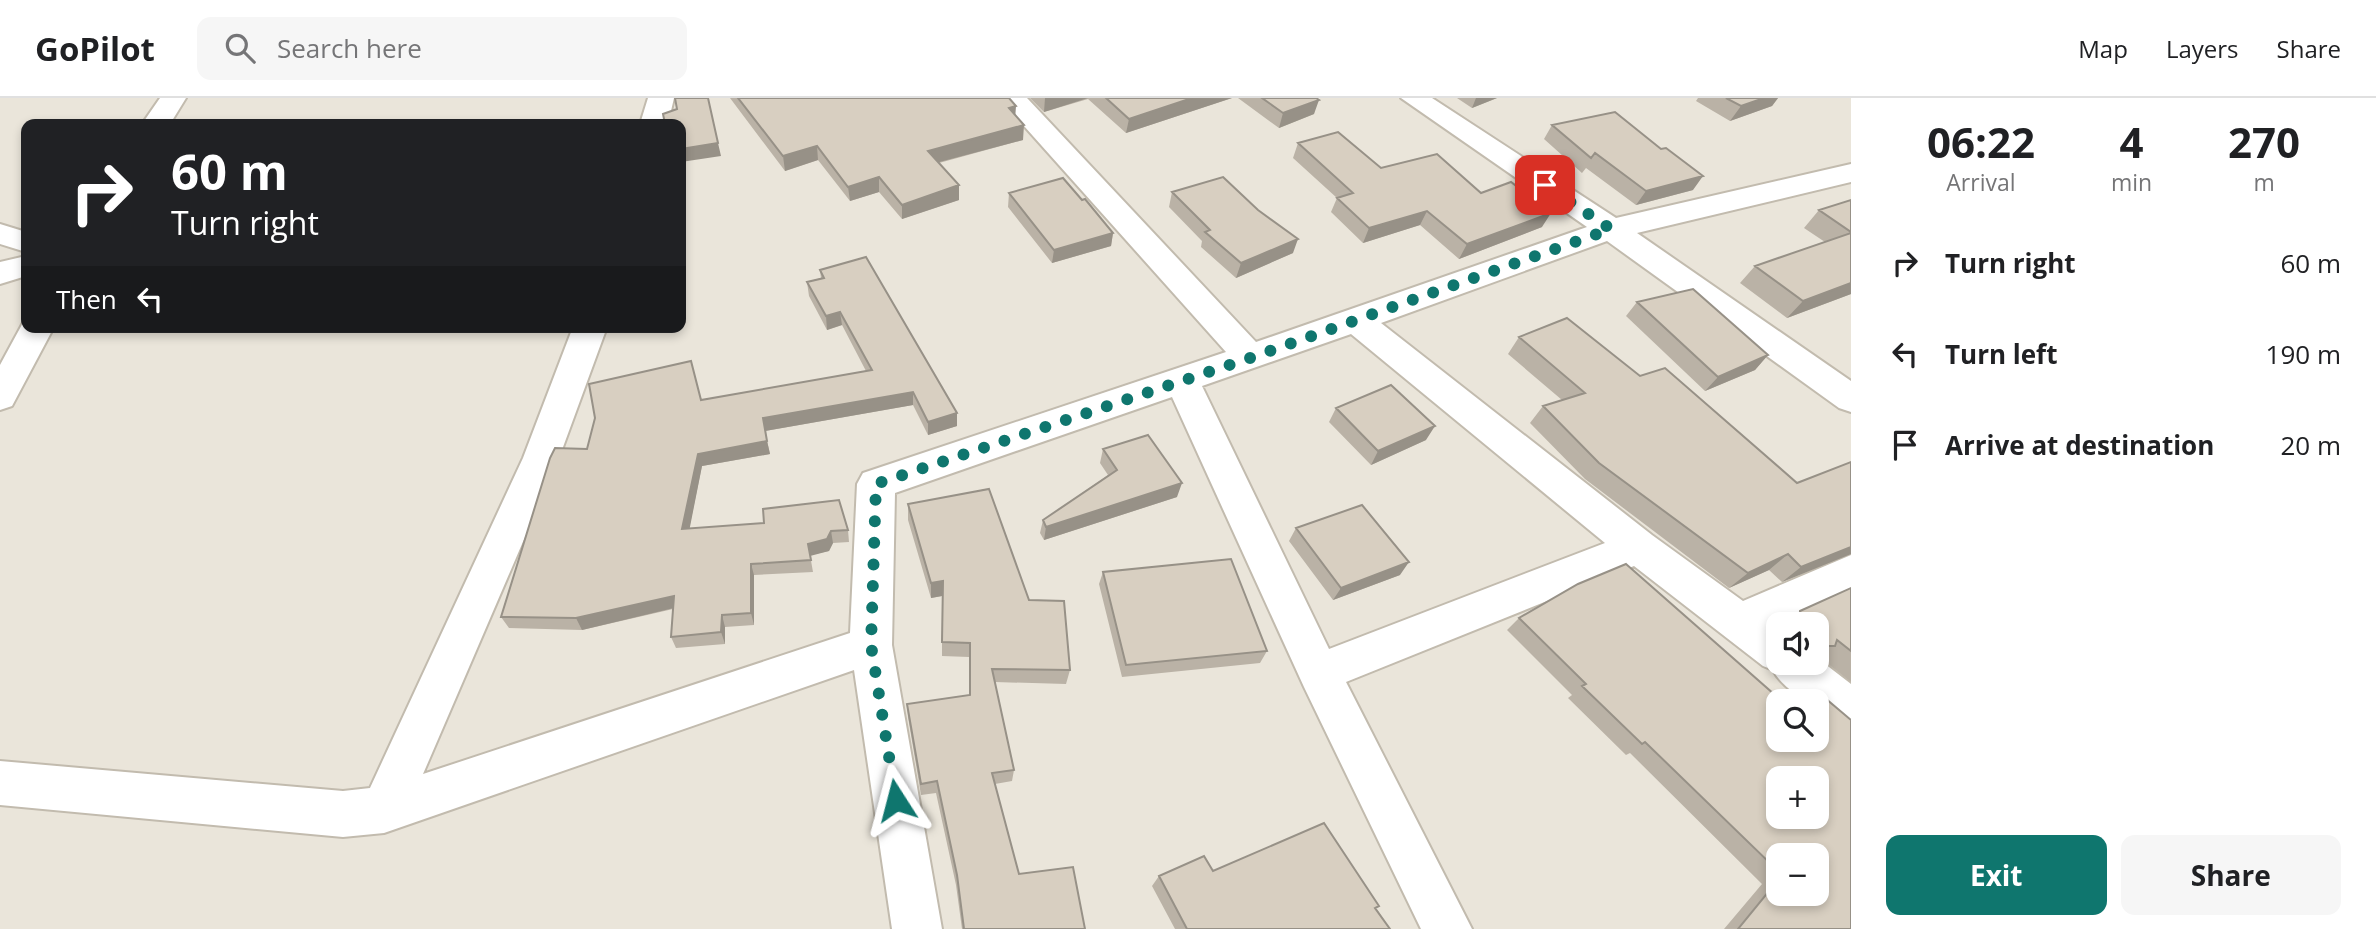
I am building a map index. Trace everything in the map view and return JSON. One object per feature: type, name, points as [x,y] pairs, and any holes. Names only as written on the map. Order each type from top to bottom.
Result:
[{"type":"street","points":[[159,119],[173,98]]},
{"type":"street","points":[[655,119],[661,98]]},
{"type":"street","points":[[1012,98],[1250,358]]},
{"type":"street","points":[[1415,98],[1611,229],[1851,399]]},
{"type":"street","points":[[917,929],[871,645],[876,484],[1250,358],[1611,229],[1851,173]]},
{"type":"street","points":[[0,234],[21,240]]},
{"type":"street","points":[[0,273],[21,267]]},
{"type":"street","points":[[1356,320],[1638,547],[1766,643]]},
{"type":"street","points":[[0,397],[34,333]]},
{"type":"street","points":[[384,810],[541,458],[588,333]]},
{"type":"street","points":[[1182,380],[1319,673],[1447,929]]},
{"type":"street","points":[[1319,673],[1638,547]]},
{"type":"street","points":[[1739,622],[1851,572]]},
{"type":"street","points":[[0,783],[343,814],[384,810],[871,645]]},
{"type":"street","points":[[1806,675],[1851,710]]},
{"type":"shaded area","points":[[0,98],[1851,98],[1851,929],[0,929]]},
{"type":"building","points":[[675,98],[708,98],[718,143],[686,148],[686,119],[664,119],[663,114],[677,109]]},
{"type":"building","points":[[738,98],[1009,98],[1016,106],[1009,108],[1024,125],[928,151],[959,185],[902,205],[879,177],[848,187],[817,146],[783,156]]},
{"type":"building","points":[[1106,98],[1192,98],[1129,119]]},
{"type":"building","points":[[1262,98],[1316,98],[1319,100],[1283,113]]},
{"type":"building","points":[[1726,98],[1764,98],[1741,106]]},
{"type":"building","points":[[1615,112],[1661,149],[1666,148],[1703,176],[1646,191],[1595,153],[1591,158],[1552,125]]},
{"type":"building","points":[[1338,132],[1381,168],[1437,154],[1481,193],[1511,182],[1551,213],[1467,244],[1427,211],[1369,228],[1337,198],[1353,193],[1298,143]]},
{"type":"building","points":[[1223,177],[1258,210],[1298,239],[1241,263],[1205,232],[1210,230],[1172,192]]},
{"type":"building","points":[[1063,178],[1082,200],[1085,199],[1113,233],[1054,250],[1009,193]]},
{"type":"building","points":[[1851,200],[1851,232],[1819,210]]},
{"type":"building","points":[[1851,233],[1851,283],[1803,301],[1755,266]]},
{"type":"building","points":[[866,257],[957,413],[928,422],[913,392],[763,418],[767,441],[698,454],[682,529],[764,523],[763,509],[839,500],[848,530],[831,531],[827,539],[808,544],[811,560],[751,564],[751,613],[722,615],[721,632],[671,637],[674,596],[576,618],[501,617],[555,448],[587,449],[595,418],[589,384],[691,361],[701,400],[872,370],[840,312],[826,316],[807,282],[824,278],[820,270]]},
{"type":"building","points":[[1693,289],[1768,355],[1718,377],[1637,302]]},
{"type":"building","points":[[1567,318],[1640,376],[1665,368],[1797,483],[1851,462],[1851,547],[1801,567],[1788,554],[1748,573],[1599,463],[1543,406],[1585,393],[1519,337]]},
{"type":"building","points":[[1391,385],[1435,426],[1378,451],[1336,408]]},
{"type":"building","points":[[1148,435],[1182,483],[1046,527],[1043,520],[1117,470],[1103,449]]},
{"type":"building","points":[[989,489],[1029,600],[1064,601],[1070,670],[992,669],[1014,770],[992,773],[1019,874],[1073,867],[1085,929],[964,929],[957,875],[937,781],[921,784],[907,704],[970,695],[970,643],[942,642],[943,581],[931,583],[908,504]]},
{"type":"building","points":[[1362,505],[1409,562],[1341,588],[1296,528]]},
{"type":"building","points":[[1231,559],[1267,651],[1126,665],[1103,572]]},
{"type":"building","points":[[1626,564],[1768,689],[1766,689],[1766,752],[1829,752],[1829,701],[1851,720],[1851,929],[1738,929],[1766,895],[1766,906],[1829,906],[1829,843],[1766,843],[1766,859],[1645,742],[1642,744],[1582,686],[1586,684],[1519,618],[1578,584]]},
{"type":"building","points":[[1851,588],[1851,651],[1837,640],[1835,646],[1829,646],[1829,612],[1800,611]]},
{"type":"building","points":[[1324,823],[1379,906],[1375,908],[1390,929],[1187,929],[1159,876],[1204,856],[1213,871]]},
{"type":"route","points":[[896,800],[871,645],[876,484],[1250,358],[1611,229],[1545,185]]}]
